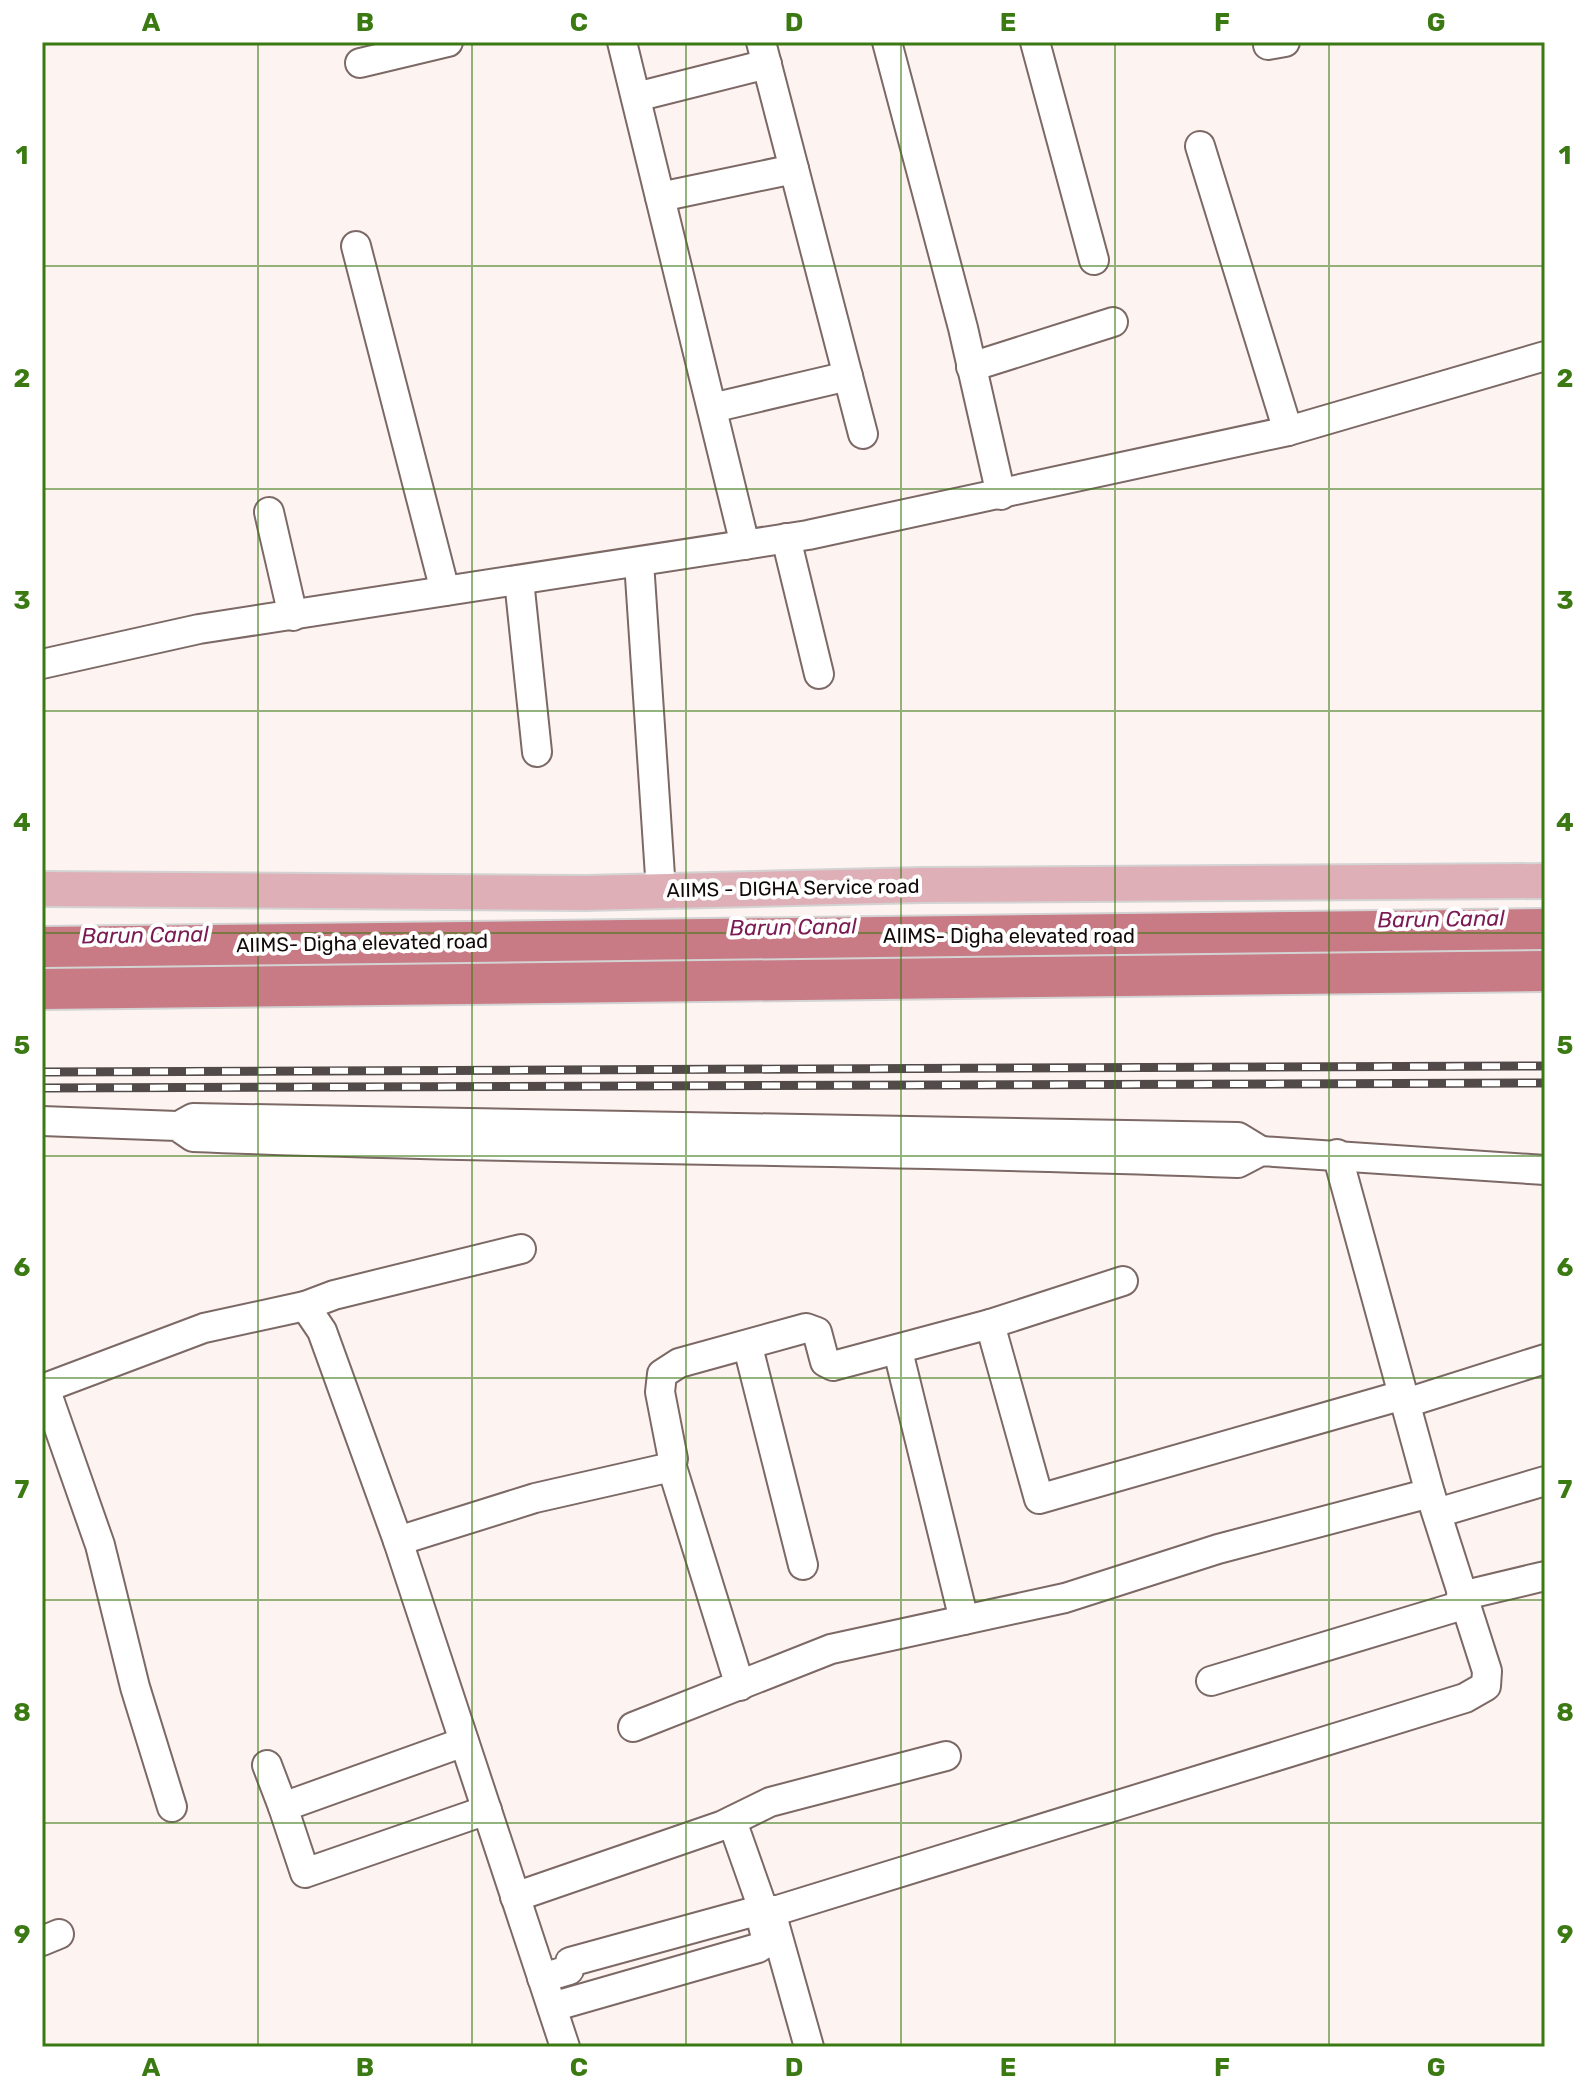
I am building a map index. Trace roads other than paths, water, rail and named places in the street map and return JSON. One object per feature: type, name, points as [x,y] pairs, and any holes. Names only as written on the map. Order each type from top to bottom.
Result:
[{"type":"highway","name":"AIIMS- Digha elevated road","points":[[42,947],[1545,929]]},
{"type":"highway","name":"AIIMS- Digha elevated road","points":[[42,989],[1545,971]]},
{"type":"main road","name":"AIIMS - DIGHA Service road","points":[[42,889],[661,891],[923,885],[1545,881]]},
{"type":"street","points":[[360,63],[448,42]]},
{"type":"street","points":[[622,42],[745,545]]},
{"type":"street","points":[[887,42],[1001,495]]},
{"type":"street","points":[[1035,42],[1094,260]]},
{"type":"street","points":[[636,97],[764,53],[863,434]]},
{"type":"street","points":[[1200,146],[1288,431]]},
{"type":"street","points":[[660,197],[794,169]]},
{"type":"street","points":[[356,246],[445,591]]},
{"type":"street","points":[[971,367],[1113,322]]},
{"type":"street","points":[[42,664],[199,629],[745,545],[1001,495],[1288,431],[1545,356]]},
{"type":"street","points":[[712,408],[848,376]]},
{"type":"street","points":[[269,512],[293,616]]},
{"type":"street","points":[[786,538],[819,674]]},
{"type":"street","points":[[639,562],[661,891]]},
{"type":"street","points":[[519,580],[537,752]]},
{"type":"street","points":[[42,1121],[177,1126],[193,1118],[1238,1137],[1261,1151],[1545,1170]]},
{"type":"street","points":[[732,1821],[759,1901],[764,1909],[771,1911],[1475,1694],[1486,1686],[1487,1671],[1462,1601],[1337,1154]]},
{"type":"street","points":[[172,1807],[135,1687],[100,1545],[44,1388],[204,1328],[305,1306],[334,1295],[521,1249]]},
{"type":"street","points":[[740,1686],[671,1464],[672,1450],[660,1392],[662,1374],[679,1363],[811,1328],[817,1332],[829,1365],[898,1351],[1123,1281]]},
{"type":"street","points":[[305,1306],[322,1331],[398,1541],[565,2047]]},
{"type":"street","points":[[990,1324],[1039,1499],[1545,1359]]},
{"type":"street","points":[[748,1347],[803,1565]]},
{"type":"street","points":[[898,1351],[964,1620]]},
{"type":"street","points":[[398,1541],[535,1498],[658,1471],[671,1464]]},
{"type":"street","points":[[633,1727],[740,1686],[797,1659],[831,1649],[1065,1598],[1218,1549],[1545,1481]]},
{"type":"street","points":[[1211,1681],[1545,1576]]},
{"type":"street","points":[[283,1807],[464,1742]]},
{"type":"street","points":[[515,1897],[732,1821],[770,1802],[946,1756]]},
{"type":"street","points":[[267,1765],[305,1873],[487,1810]]},
{"type":"street","points":[[771,1911],[809,2047]]},
{"type":"street","points":[[542,1978],[569,1970],[570,1962],[749,1913],[761,1917],[767,1942],[758,1948],[552,2007]]},
{"type":"railway","points":[[42,1072],[1545,1066]]},
{"type":"railway","points":[[42,1088],[1545,1083]]},
{"type":"water label","name":"Barun Canal","points":[[1441,919]]},
{"type":"water label","name":"Barun Canal","points":[[793,927]]},
{"type":"water label","name":"Barun Canal","points":[[145,935]]}]
